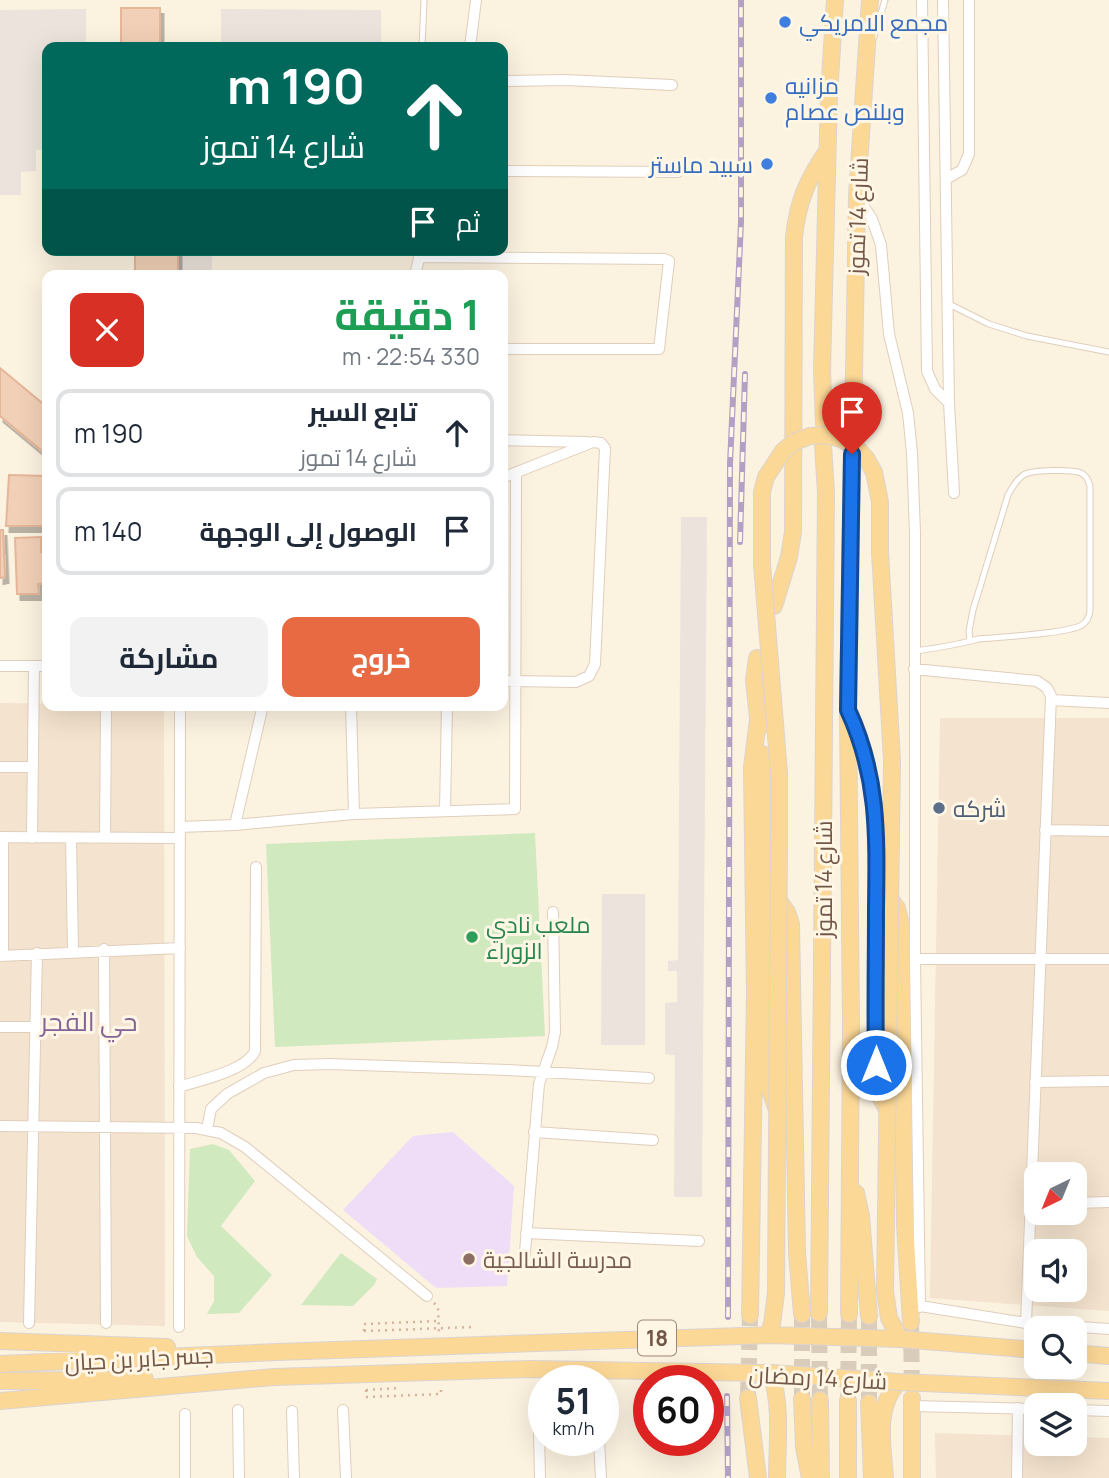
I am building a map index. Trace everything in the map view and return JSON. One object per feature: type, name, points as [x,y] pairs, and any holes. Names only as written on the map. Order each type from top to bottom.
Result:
[{"type":"main road","name":"شارع 14 تموز","points":[[824,424],[822,370],[827,151],[835,0]]},
{"type":"main road","name":"شارع 14 تموز","points":[[853,432],[857,196],[870,0]]},
{"type":"main road","points":[[774,606],[789,558],[793,532],[794,237],[798,207],[807,182],[827,151]]},
{"type":"main road","points":[[768,1335],[776,1293],[779,773],[762,564],[762,492],[774,462],[794,442],[810,436],[827,435],[856,447],[874,471],[878,487],[892,760],[885,1299],[889,1318],[900,1339]]},
{"type":"main road","name":"شارع 14 تموز","points":[[819,1313],[826,506],[823,445]]},
{"type":"main road","name":"شارع 14 تموز","points":[[849,1314],[848,710],[852,454]]},
{"type":"main road","points":[[757,658],[754,680],[766,833],[766,1073],[769,1091],[776,1107]]},
{"type":"main road","points":[[848,710],[867,758],[874,795],[877,844],[876,1065],[880,1096],[888,1112]]},
{"type":"main road","points":[[750,1315],[755,993],[752,767],[758,720]]},
{"type":"main road","points":[[890,899],[897,908],[901,925],[902,1071],[914,1306],[911,1322]]},
{"type":"main road","points":[[779,901],[791,924],[797,1253],[802,1314]]},
{"type":"main road","points":[[850,1175],[861,1216],[869,1316]]},
{"type":"main road","name":"شارع 14 رمضان","points":[[277,1352],[768,1335],[900,1339],[1024,1349]]},
{"type":"main road","points":[[0,1341],[277,1352]]},
{"type":"main road","name":"جسر جابر بن حيان","points":[[0,1364],[277,1352]]},
{"type":"main road","points":[[1087,1354],[1109,1356]]},
{"type":"main road","name":"شارع 14 رمضان","points":[[274,1377],[528,1369],[771,1373],[899,1382],[1109,1391]]},
{"type":"main road","points":[[771,1373],[778,1421],[777,1478]]},
{"type":"main road","points":[[0,1401],[274,1377]]},
{"type":"main road","name":"جسر جابر بن حيان","points":[[0,1381],[274,1377]]},
{"type":"main road","points":[[885,1478],[883,1420],[887,1399],[899,1382]]},
{"type":"main road","points":[[748,1398],[758,1478]]},
{"type":"main road","points":[[802,1399],[805,1461],[810,1478]]},
{"type":"main road","points":[[820,1400],[821,1478]]},
{"type":"main road","points":[[848,1401],[848,1478]]},
{"type":"main road","points":[[912,1402],[912,1478]]},
{"type":"main road","points":[[869,1403],[872,1478]]},
{"type":"street","points":[[471,42],[476,0]]},
{"type":"street","points":[[922,0],[927,370],[934,389],[949,403]]},
{"type":"street","points":[[943,0],[949,403],[954,493]]},
{"type":"street","points":[[946,179],[962,170],[969,154],[970,0]]},
{"type":"street","points":[[508,81],[565,80],[671,85]]},
{"type":"street","points":[[508,171],[678,172]]},
{"type":"street","points":[[857,196],[873,219],[881,245],[889,334],[910,425],[914,494],[914,1306],[1024,1323]]},
{"type":"street","points":[[501,256],[669,261],[659,349],[508,349]]},
{"type":"street","points":[[508,440],[593,442],[601,443],[605,449],[595,664],[589,676],[576,682],[508,681]]},
{"type":"street","points":[[508,476],[593,442]]},
{"type":"street","points":[[180,947],[1,956],[1,837],[105,838],[179,833],[354,814],[515,809],[516,473]]},
{"type":"street","points":[[0,666],[42,666]]},
{"type":"street","points":[[32,838],[34,666]]},
{"type":"street","points":[[914,669],[1037,681],[1048,688],[1051,700],[1034,1162]]},
{"type":"street","points":[[1051,700],[1109,703]]},
{"type":"street","points":[[105,838],[106,711]]},
{"type":"street","points":[[179,1327],[180,711]]},
{"type":"street","points":[[235,825],[262,711]]},
{"type":"street","points":[[351,711],[354,814]]},
{"type":"street","points":[[445,811],[447,711]]},
{"type":"street","points":[[0,767],[33,767]]},
{"type":"street","points":[[1045,830],[1109,831]]},
{"type":"street","points":[[71,838],[73,951]]},
{"type":"street","points":[[179,1087],[243,1065],[252,1058],[255,1051],[256,867]]},
{"type":"street","points":[[524,1264],[534,1132],[542,1072],[555,1032],[553,912]]},
{"type":"street","points":[[104,949],[106,1323]]},
{"type":"street","points":[[29,1322],[37,953]]},
{"type":"street","points":[[915,959],[1109,959]]},
{"type":"street","points":[[0,1027],[36,1027]]},
{"type":"street","points":[[206,1129],[211,1109],[227,1094],[264,1073],[294,1065],[329,1064],[649,1078]]},
{"type":"street","points":[[1035,1082],[1109,1081]]},
{"type":"street","points":[[0,1126],[180,1127],[221,1133],[245,1147],[427,1296]]},
{"type":"street","points":[[534,1132],[653,1140]]},
{"type":"street","points":[[1087,1203],[1109,1202]]},
{"type":"street","points":[[1026,1316],[1032,1225]]},
{"type":"street","points":[[526,1233],[699,1241]]},
{"type":"street","points":[[1087,1327],[1109,1329]]},
{"type":"street","points":[[912,1402],[1024,1408]]},
{"type":"street","points":[[1017,1478],[1018,1408]]},
{"type":"street","points":[[237,1409],[239,1478]]},
{"type":"street","points":[[343,1410],[345,1478]]},
{"type":"street","points":[[1087,1410],[1109,1411]]},
{"type":"street","points":[[292,1411],[294,1478]]},
{"type":"street","points":[[185,1414],[185,1478]]},
{"type":"street","points":[[540,1456],[540,1478]]},
{"type":"street","points":[[600,1456],[601,1478]]},
{"type":"lane","points":[[422,42],[424,0]]},
{"type":"lane","points":[[864,66],[885,0]]},
{"type":"lane","points":[[947,303],[989,324],[1109,352]]},
{"type":"lane","points":[[914,651],[970,641],[1068,630],[1084,624],[1089,618],[1090,486],[1085,476],[1078,471],[1027,472],[1015,483],[1008,495],[973,610],[970,641]]},
{"type":"path","points":[[438,1321],[364,1324],[364,1331],[473,1326]]},
{"type":"path","points":[[366,1390],[366,1397],[441,1394]]},
{"type":"shaded area","points":[[86,9],[86,42],[42,42],[42,150],[36,150],[36,171],[21,172],[21,195],[0,195],[0,10]]},
{"type":"shaded area","points":[[221,9],[381,10],[381,42],[221,42]]},
{"type":"shaded area","points":[[178,256],[212,256],[212,270],[178,270]]},
{"type":"shaded area","points":[[681,517],[707,517],[702,1197],[674,1197],[675,1055],[665,1054],[665,1003],[677,1002],[677,971],[668,971],[668,961],[678,960]]},
{"type":"shaded area","points":[[0,703],[42,704],[42,711],[164,711],[165,1326],[0,1322]]},
{"type":"shaded area","points":[[940,718],[1109,718],[1109,1311],[930,1298]]},
{"type":"shaded area","points":[[602,894],[645,894],[645,1045],[601,1045]]},
{"type":"shaded area","points":[[453,1132],[514,1186],[507,1286],[436,1288],[343,1210],[413,1136]]},
{"type":"shaded area","points":[[935,1433],[1024,1436],[1024,1456],[1087,1456],[1087,1437],[1109,1438],[1109,1478],[936,1478]]},
{"type":"green space","points":[[535,833],[545,1036],[275,1047],[266,844]]},
{"type":"green space","points":[[213,1144],[229,1150],[255,1181],[221,1226],[272,1275],[239,1313],[207,1314],[214,1301],[214,1276],[197,1257],[187,1236],[190,1149]]},
{"type":"green space","points":[[341,1253],[377,1279],[374,1285],[353,1306],[301,1305]]},
{"type":"building","points":[[121,8],[160,8],[160,42],[121,42]]},
{"type":"building","points":[[135,256],[178,256],[178,270],[135,270]]},
{"type":"building","points":[[0,368],[42,403],[42,451],[0,416]]},
{"type":"building","points":[[9,475],[42,476],[42,526],[6,526]]},
{"type":"building","points":[[0,530],[3,530],[5,577],[0,578]]},
{"type":"building","points":[[41,537],[42,584],[38,584],[39,594],[17,594],[15,538]]},
{"type":"tunnel","points":[[819,1313],[820,1400]]},
{"type":"tunnel","points":[[802,1314],[802,1399]]},
{"type":"tunnel","points":[[848,1401],[849,1314]]},
{"type":"tunnel","points":[[748,1398],[750,1315]]},
{"type":"tunnel","points":[[869,1316],[869,1403]]},
{"type":"tunnel","points":[[911,1322],[912,1396]]},
{"type":"railway","points":[[728,1317],[730,464],[741,222],[741,0]]},
{"type":"railway","points":[[740,542],[745,374]]},
{"type":"railway","points":[[727,1396],[728,1478]]},
{"type":"place","name":"مجمع الامريكي","points":[[785,22]]},
{"type":"place","name":"مزانيه وبلنص عصام","points":[[771,98]]},
{"type":"place","name":"سبيد ماستر","points":[[767,164]]},
{"type":"place","name":"شركه","points":[[939,808]]},
{"type":"place","name":"ملعب نادي الزوراء","points":[[472,937]]},
{"type":"place","name":"مدرسة الشالجية","points":[[469,1259]]},
{"type":"district","name":"حي الفجر","points":[[89,1021]]},
{"type":"route","points":[[852,454],[848,710],[864,747],[874,795],[877,844],[876,1065]]}]
